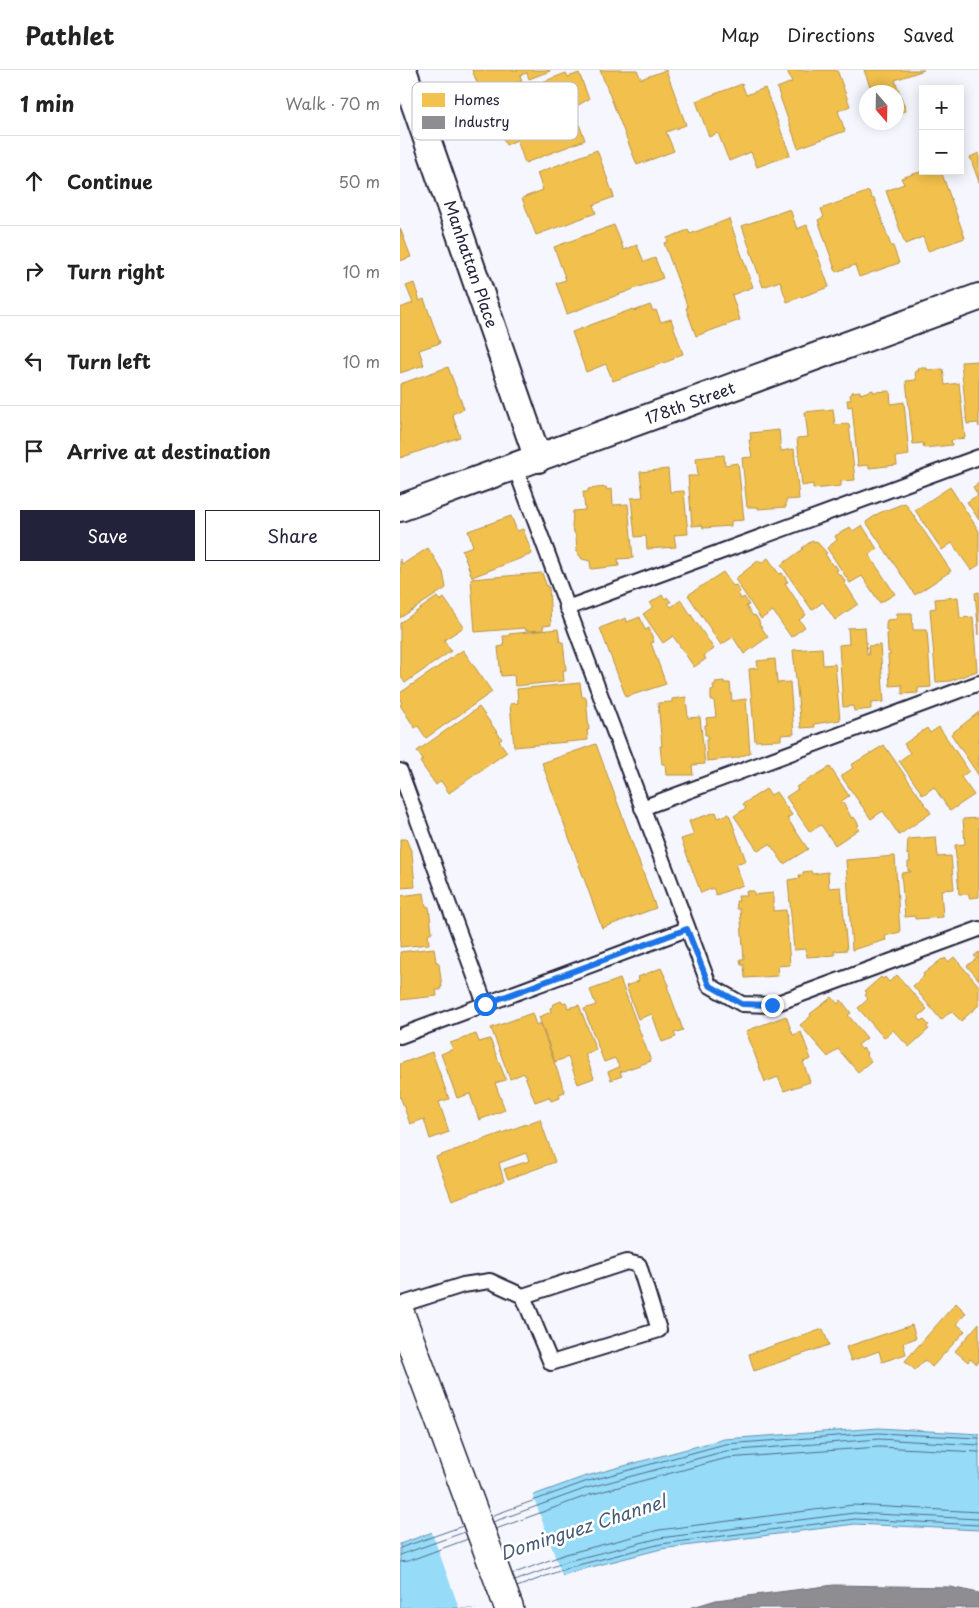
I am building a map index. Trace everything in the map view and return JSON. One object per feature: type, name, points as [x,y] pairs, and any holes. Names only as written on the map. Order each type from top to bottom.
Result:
[{"type":"main road","points":[[400,1313],[509,1608]]},
{"type":"street","name":"Manhattan Place","points":[[403,70],[412,99]]},
{"type":"street","name":"Manhattan Place","points":[[425,140],[526,463]]},
{"type":"street","name":"178th Street","points":[[400,508],[979,297]]},
{"type":"lane","points":[[567,608],[979,456]]},
{"type":"lane","points":[[526,463],[567,608],[709,985],[742,1004],[772,1005],[979,929]]},
{"type":"lane","points":[[642,808],[979,683]]},
{"type":"lane","points":[[400,771],[485,1004]]},
{"type":"lane","points":[[400,1036],[687,929]]},
{"type":"lane","points":[[400,1306],[463,1285],[490,1282],[523,1296],[627,1262],[639,1265],[659,1330],[551,1363],[523,1296]]},
{"type":"water","name":"Dominguez Channel","points":[[879,1428],[979,1434],[979,1530],[855,1524],[661,1549],[572,1572],[475,1608],[400,1608],[400,1544],[583,1477],[724,1439]]},
{"type":"pier","points":[[532,1493],[563,1578],[483,1608],[459,1608],[431,1530]]},
{"type":"building: Homes","points":[[472,70],[550,70],[529,79],[527,73],[520,75],[522,81],[520,82],[477,82]]},
{"type":"building: Homes","points":[[600,70],[637,70],[641,79],[666,70],[686,125],[666,132],[674,151],[637,165]]},
{"type":"building: Homes","points":[[787,70],[837,70],[850,106],[838,111],[845,131],[798,148],[777,88],[792,82]]},
{"type":"building: Homes","points":[[864,70],[924,70],[895,80],[897,85],[869,85]]},
{"type":"building: Homes","points":[[566,73],[568,77],[579,73],[589,99],[578,105],[578,82],[542,82]]},
{"type":"building: Homes","points":[[742,84],[746,95],[765,88],[790,155],[757,167],[751,152],[729,161],[718,133],[709,137],[696,101]]},
{"type":"building: Homes","points":[[578,121],[585,140],[525,163],[517,140],[578,140]]},
{"type":"building: Homes","points":[[504,140],[517,140],[506,145]]},
{"type":"building: Homes","points":[[597,150],[614,197],[593,205],[596,213],[536,235],[522,198],[543,190],[537,173]]},
{"type":"building: Homes","points":[[979,153],[979,182],[970,157]]},
{"type":"building: Homes","points":[[919,172],[919,175],[942,175],[965,238],[928,251],[923,237],[905,244],[886,191],[904,184],[901,178]]},
{"type":"building: Homes","points":[[869,191],[872,199],[874,198],[899,263],[859,277],[855,265],[836,272],[818,220],[824,217],[821,209]]},
{"type":"building: Homes","points":[[790,209],[797,229],[807,225],[829,287],[787,302],[780,281],[763,287],[742,226]]},
{"type":"building: Homes","points":[[729,219],[753,287],[732,295],[740,320],[696,336],[686,308],[688,308],[664,243],[668,242],[667,238],[688,230],[690,234]]},
{"type":"building: Homes","points":[[614,225],[624,250],[637,245],[644,262],[655,258],[663,278],[567,314],[556,283],[566,280],[554,247]]},
{"type":"building: Homes","points":[[400,228],[411,257],[400,261]]},
{"type":"building: Homes","points":[[414,283],[420,301],[424,299],[440,343],[419,350],[424,365],[400,373],[400,308],[413,303],[406,286]]},
{"type":"building: Homes","points":[[650,305],[653,311],[656,310],[661,322],[671,319],[683,354],[613,381],[606,364],[586,372],[572,332],[633,309],[634,311]]},
{"type":"building: Homes","points":[[979,361],[979,427],[978,423],[967,424],[961,362]]},
{"type":"building: Homes","points":[[448,367],[464,409],[452,414],[460,437],[400,458],[400,384]]},
{"type":"building: Homes","points":[[918,368],[927,368],[927,370],[943,369],[945,385],[959,383],[965,438],[951,440],[952,445],[924,448],[923,443],[913,444],[906,381],[916,380],[915,371],[919,371]]},
{"type":"building: Homes","points":[[873,390],[873,392],[890,391],[891,404],[904,402],[909,455],[896,457],[897,465],[869,468],[869,465],[858,466],[852,406],[848,407],[847,400],[851,400],[850,395],[852,392],[860,391],[860,394]]},
{"type":"building: Homes","points":[[833,409],[835,425],[849,424],[855,480],[841,481],[841,486],[813,489],[813,484],[802,486],[797,438],[808,437],[805,412]]},
{"type":"building: Homes","points":[[779,430],[781,451],[794,449],[799,499],[786,500],[786,507],[758,509],[758,507],[747,507],[742,458],[752,457],[749,440],[751,440],[750,433]]},
{"type":"building: Homes","points":[[724,455],[725,465],[738,463],[744,520],[731,521],[731,526],[703,528],[702,525],[692,526],[688,476],[698,476],[696,458]]},
{"type":"building: Homes","points":[[668,469],[670,492],[684,491],[688,534],[674,535],[676,547],[647,549],[646,536],[635,537],[631,498],[643,497],[640,472]]},
{"type":"building: Homes","points":[[979,483],[979,520],[967,502],[978,495],[973,487]]},
{"type":"building: Homes","points":[[606,487],[607,490],[612,489],[613,505],[628,504],[633,558],[618,559],[619,566],[591,569],[590,561],[582,559],[577,552],[576,536],[572,528],[573,511],[585,510],[583,492],[588,492],[588,489]]},
{"type":"building: Homes","points":[[950,487],[979,531],[979,565],[971,570],[952,543],[942,550],[915,510]]},
{"type":"building: Homes","points":[[905,503],[951,571],[915,595],[866,522],[879,513]]},
{"type":"building: Homes","points":[[511,516],[517,531],[523,529],[532,554],[472,577],[462,550],[473,546],[468,531]]},
{"type":"building: Homes","points":[[862,525],[877,549],[869,555],[895,594],[880,603],[862,576],[850,583],[827,548],[837,540],[835,536],[850,527],[853,531]]},
{"type":"building: Homes","points":[[813,540],[827,553],[825,554],[833,566],[835,565],[838,570],[836,571],[845,581],[858,604],[835,620],[823,602],[812,610],[781,565]]},
{"type":"building: Homes","points":[[428,548],[443,572],[446,588],[400,618],[400,559],[403,564]]},
{"type":"building: Homes","points":[[768,558],[779,574],[782,573],[788,582],[785,583],[806,615],[799,620],[805,627],[791,637],[773,611],[761,619],[735,579],[759,560],[761,563]]},
{"type":"building: Homes","points":[[723,572],[733,586],[736,585],[741,599],[744,597],[749,605],[746,606],[753,616],[755,615],[768,637],[744,654],[733,637],[721,645],[688,595]]},
{"type":"building: Homes","points":[[542,573],[547,587],[549,587],[551,625],[543,626],[543,630],[526,631],[525,628],[475,632],[471,579]]},
{"type":"building: Homes","points":[[979,592],[979,635],[975,593]]},
{"type":"building: Homes","points":[[662,595],[671,602],[668,603],[671,607],[681,600],[714,649],[704,656],[706,659],[694,667],[673,636],[663,643],[643,614],[653,607],[650,603]]},
{"type":"building: Homes","points":[[437,597],[440,601],[444,598],[464,627],[444,640],[451,651],[405,683],[400,675],[400,623]]},
{"type":"building: Homes","points":[[958,597],[960,618],[973,617],[977,671],[950,681],[936,682],[930,609],[936,608],[935,599]]},
{"type":"building: Homes","points":[[897,613],[912,613],[913,630],[927,630],[931,687],[918,688],[918,693],[902,694],[902,685],[890,686],[888,655],[890,655],[890,652],[888,652],[886,624],[887,620],[897,619]]},
{"type":"building: Homes","points":[[640,617],[645,630],[649,628],[654,642],[651,643],[666,684],[626,697],[600,628],[626,618],[627,622]]},
{"type":"building: Homes","points":[[865,627],[867,655],[869,655],[868,646],[880,645],[884,702],[871,703],[871,709],[854,711],[853,706],[843,707],[839,645],[849,644],[848,628]]},
{"type":"building: Homes","points":[[558,629],[560,642],[563,642],[566,670],[563,670],[564,681],[515,686],[514,675],[501,676],[498,647],[504,646],[503,636]]},
{"type":"building: Homes","points":[[822,648],[823,665],[835,664],[840,720],[814,724],[815,727],[801,728],[793,650]]},
{"type":"building: Homes","points":[[463,650],[492,692],[426,738],[418,726],[415,728],[400,705],[402,703],[400,693]]},
{"type":"building: Homes","points":[[775,659],[777,683],[790,682],[794,734],[781,735],[781,740],[755,741],[749,669],[758,668],[757,661]]},
{"type":"building: Homes","points":[[724,681],[724,683],[730,683],[732,701],[746,699],[750,753],[737,758],[707,761],[706,740],[708,735],[705,735],[706,718],[716,717],[714,701],[711,700],[711,691],[714,690],[713,685],[716,684],[715,682]]},
{"type":"building: Homes","points":[[580,683],[582,697],[586,697],[588,740],[514,747],[510,704],[518,703],[517,689]]},
{"type":"building: Homes","points":[[686,697],[688,718],[700,717],[705,764],[692,765],[693,775],[666,775],[665,764],[662,764],[660,746],[662,746],[658,703],[672,702],[672,699]]},
{"type":"building: Homes","points":[[479,707],[502,739],[499,741],[507,752],[449,793],[441,781],[436,785],[420,762],[423,760],[417,751]]},
{"type":"building: Homes","points":[[979,712],[979,776],[951,734]]},
{"type":"building: Homes","points":[[939,727],[969,771],[961,777],[974,795],[950,811],[934,787],[923,795],[899,761],[910,753],[904,744],[927,728],[930,733]]},
{"type":"building: Homes","points":[[596,744],[656,908],[602,928],[542,763]]},
{"type":"building: Homes","points":[[884,745],[931,813],[899,835],[883,811],[871,819],[841,776],[853,768],[851,765]]},
{"type":"building: Homes","points":[[830,767],[849,796],[840,802],[843,802],[852,819],[854,817],[859,825],[857,826],[859,829],[835,845],[821,825],[810,832],[786,797],[798,789],[796,787]]},
{"type":"building: Homes","points":[[766,789],[771,795],[776,792],[792,815],[787,818],[808,849],[784,864],[770,844],[758,851],[734,816],[746,808],[743,804]]},
{"type":"building: Homes","points":[[716,812],[718,818],[729,814],[746,861],[735,864],[743,885],[716,895],[713,888],[701,893],[681,839],[694,835],[689,821]]},
{"type":"building: Homes","points":[[979,818],[979,897],[969,898],[969,894],[959,894],[955,845],[965,844],[963,819]]},
{"type":"building: Homes","points":[[936,837],[938,857],[951,856],[954,889],[941,890],[943,917],[915,919],[915,916],[905,917],[901,873],[911,872],[908,871],[908,862],[910,862],[909,854],[907,855],[908,839]]},
{"type":"building: Homes","points":[[400,839],[406,839],[412,853],[415,887],[400,888]]},
{"type":"building: Homes","points":[[895,856],[900,932],[885,936],[886,940],[852,950],[846,860]]},
{"type":"building: Homes","points":[[811,871],[812,874],[828,872],[829,888],[841,887],[847,950],[834,951],[835,955],[807,957],[806,949],[794,950],[788,880],[800,878],[799,875],[803,875],[803,872]]},
{"type":"building: Homes","points":[[746,891],[754,891],[754,895],[773,893],[773,911],[786,910],[790,965],[777,966],[778,976],[745,978],[744,965],[741,965],[740,959],[744,959],[740,909],[737,909],[736,901],[739,901],[738,896],[747,896]]},
{"type":"building: Homes","points":[[424,893],[426,906],[429,907],[432,932],[428,934],[429,944],[400,947],[400,896]]},
{"type":"building: Homes","points":[[434,948],[436,962],[439,964],[441,990],[436,990],[437,996],[400,1000],[400,952]]},
{"type":"building: Homes","points":[[979,952],[979,980],[967,966],[977,958],[974,956]]},
{"type":"building: Homes","points":[[954,957],[979,986],[979,1005],[961,1021],[951,1011],[941,1020],[913,986],[924,976],[923,974],[942,959],[945,958],[948,962]]},
{"type":"building: Homes","points":[[661,968],[669,985],[667,986],[683,1030],[674,1033],[676,1037],[662,1042],[652,1014],[638,1019],[626,986],[639,981],[638,977]]},
{"type":"building: Homes","points":[[897,975],[927,1009],[918,1017],[929,1025],[926,1027],[929,1029],[909,1047],[893,1030],[884,1038],[858,1008],[868,999],[865,991],[881,977],[883,979],[885,977],[889,982]]},
{"type":"building: Homes","points":[[620,979],[651,1061],[620,1072],[622,1076],[611,1080],[608,1072],[619,1067],[615,1058],[604,1062],[584,1009],[596,1005],[590,990]]},
{"type":"building: Homes","points":[[832,997],[838,1004],[841,1000],[851,1013],[848,1015],[867,1038],[858,1045],[862,1050],[863,1048],[871,1061],[858,1072],[838,1049],[828,1057],[800,1025],[811,1016],[810,1014]]},
{"type":"building: Homes","points":[[561,1001],[562,1003],[566,1002],[568,1008],[579,1005],[596,1050],[585,1054],[594,1078],[578,1084],[568,1057],[555,1062],[539,1017],[551,1012],[550,1008],[553,1007],[552,1005]]},
{"type":"building: Homes","points":[[532,1013],[536,1025],[540,1023],[565,1092],[559,1094],[560,1098],[551,1101],[549,1097],[535,1102],[524,1073],[510,1079],[491,1028]]},
{"type":"building: Homes","points":[[786,1016],[793,1035],[801,1032],[811,1059],[803,1062],[810,1082],[784,1091],[778,1077],[765,1082],[746,1031]]},
{"type":"building: Homes","points":[[476,1034],[479,1042],[490,1039],[506,1080],[495,1083],[505,1110],[479,1120],[470,1094],[457,1098],[441,1054],[453,1049],[450,1043]]},
{"type":"building: Homes","points":[[432,1052],[449,1099],[439,1102],[449,1132],[430,1139],[424,1119],[410,1124],[400,1096],[400,1064]]},
{"type":"building: Homes","points":[[540,1119],[555,1162],[508,1179],[504,1169],[529,1161],[526,1153],[499,1163],[504,1181],[452,1200],[436,1157]]},
{"type":"building: Homes","points":[[956,1303],[966,1313],[957,1324],[965,1331],[932,1367],[925,1360],[915,1370],[905,1361]]},
{"type":"building: Homes","points":[[979,1323],[979,1361],[977,1364],[970,1359],[968,1362],[955,1351]]},
{"type":"building: Homes","points":[[912,1325],[916,1338],[903,1343],[906,1354],[882,1362],[879,1351],[851,1361],[846,1347]]},
{"type":"building: Homes","points":[[823,1329],[829,1345],[754,1371],[749,1354]]},
{"type":"building: Industry","points":[[834,1585],[950,1587],[979,1593],[979,1608],[690,1608],[716,1600]]},
{"type":"route","points":[[485,1004],[687,929],[709,985],[742,1004],[772,1005]]}]
